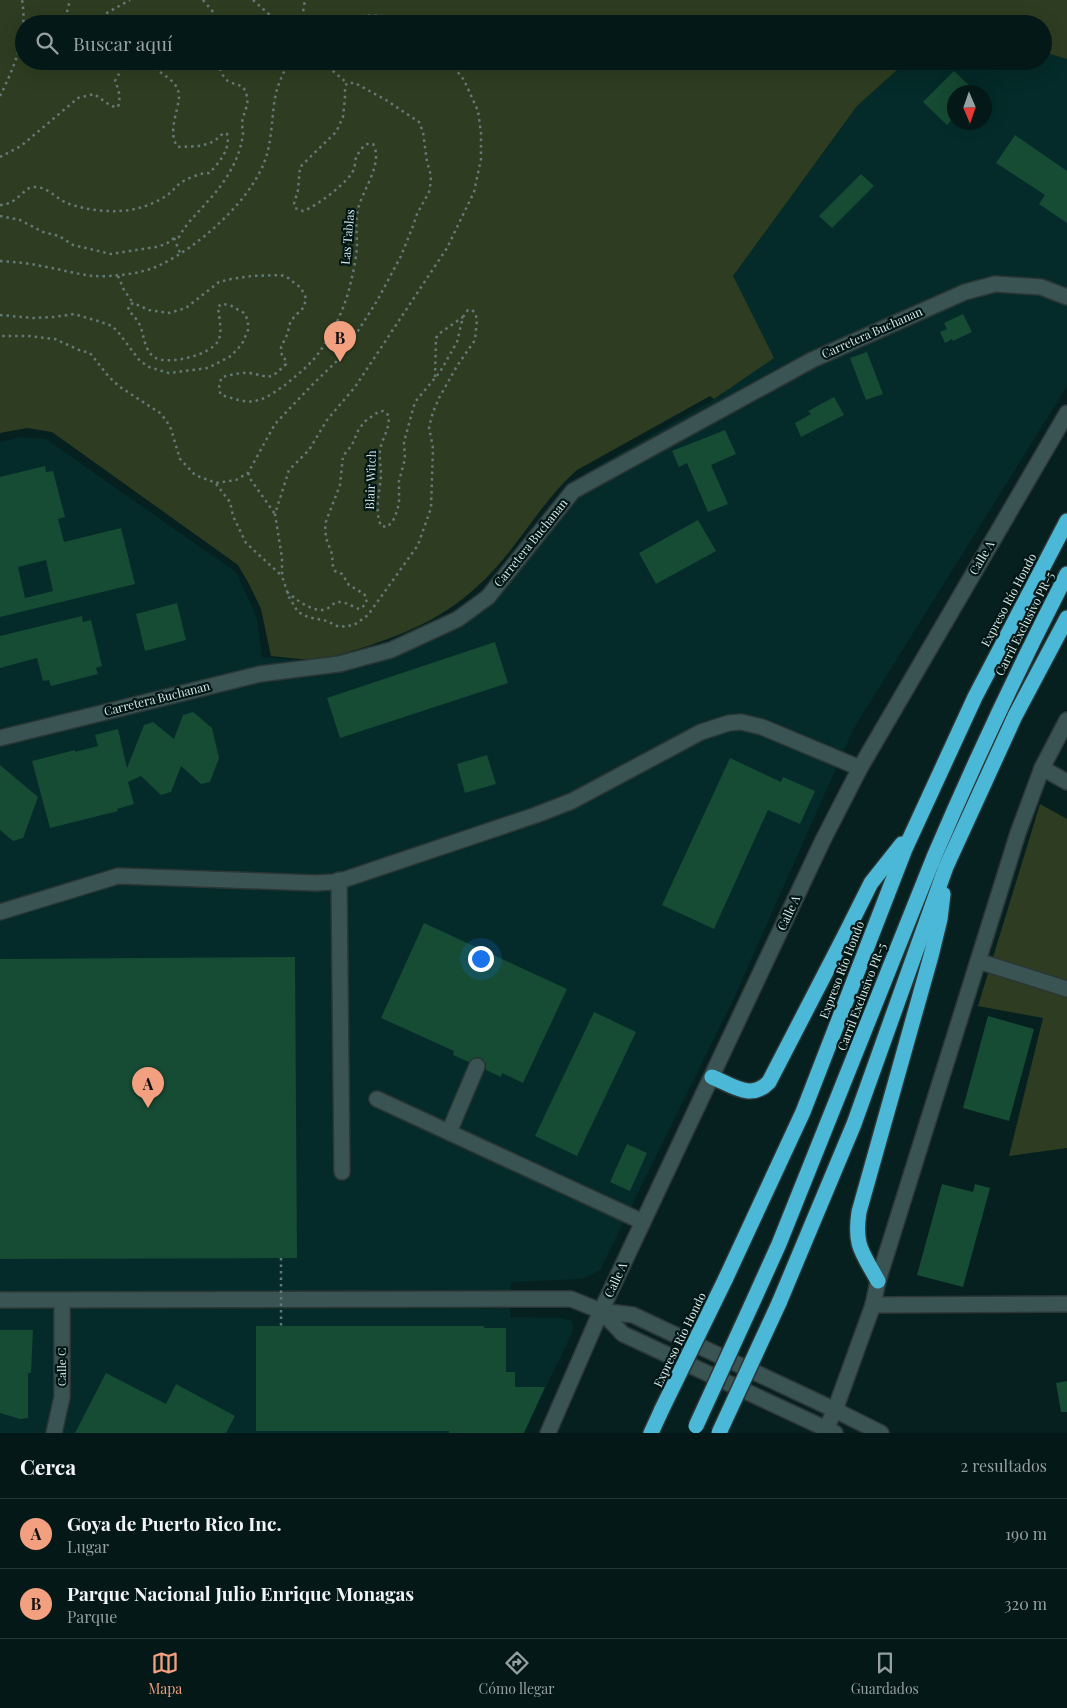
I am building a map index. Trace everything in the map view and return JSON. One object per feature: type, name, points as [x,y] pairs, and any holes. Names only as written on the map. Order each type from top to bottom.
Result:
[{"type":"highway","name":"Expreso Río Hondo","points":[[651,1433],[803,1112],[905,849],[974,697],[1067,521]]},
{"type":"highway","name":"Carril Exclusivo PR-5","points":[[694,1429],[779,1244],[957,803],[1001,706],[1067,574]]},
{"type":"highway","points":[[719,1433],[779,1303],[854,1124],[946,867],[1015,716],[1067,618]]},
{"type":"highway","points":[[1049,653],[1067,634]]},
{"type":"highway","points":[[712,1077],[747,1092],[759,1090],[769,1082],[871,883],[915,827]]},
{"type":"highway","points":[[878,1280],[859,1247],[857,1236],[860,1212],[940,919],[946,867]]},
{"type":"street","name":"Carretera Buchanan","points":[[0,738],[260,674],[339,664],[391,650],[458,619],[488,597],[573,491],[812,360],[965,292],[996,284],[1024,285],[1066,292]]},
{"type":"street","name":"Calle A","points":[[548,1433],[601,1311],[860,768],[1067,413]]},
{"type":"street","points":[[601,1311],[623,1334],[829,1432],[835,1410],[873,1305],[878,1280],[1018,833],[1042,768],[1067,720]]},
{"type":"street","points":[[0,912],[118,876],[316,883],[340,880],[536,815],[572,801],[701,732],[729,723],[741,722],[762,727],[860,768]]},
{"type":"street","points":[[1042,768],[1067,782]]},
{"type":"street","points":[[340,880],[342,1172]]},
{"type":"street","points":[[978,961],[1067,989]]},
{"type":"street","points":[[449,1132],[477,1066]]},
{"type":"street","points":[[378,1099],[643,1222]]},
{"type":"street","points":[[0,1300],[571,1299],[601,1311],[634,1315],[881,1433]]},
{"type":"street","name":"Calle C","points":[[54,1433],[62,1397],[62,1300]]},
{"type":"street","points":[[873,1305],[1067,1304]]},
{"type":"path","points":[[22,0],[24,15]]},
{"type":"path","points":[[66,15],[70,0]]},
{"type":"path","points":[[105,15],[130,0]]},
{"type":"path","points":[[203,0],[214,15]]},
{"type":"path","points":[[253,0],[270,15]]},
{"type":"path","points":[[302,15],[305,0]]},
{"type":"path","points":[[0,96],[15,63]]},
{"type":"path","points":[[0,157],[21,146],[78,98],[94,94],[111,106],[118,107],[120,92],[116,81],[122,70]]},
{"type":"path","points":[[0,204],[13,201],[27,189],[34,187],[51,192],[65,203],[79,207],[115,212],[124,211],[152,204],[170,193],[178,184],[204,172],[209,173],[223,157],[228,138],[227,134],[223,133],[218,139],[208,144],[178,147],[174,135],[179,98],[177,88],[171,80],[157,70]]},
{"type":"path","points":[[0,216],[20,220],[43,232],[59,236],[73,245],[111,254],[161,246],[179,237],[192,216],[209,201],[235,164],[241,144],[244,113],[248,104],[247,94],[240,84],[226,80],[221,70]]},
{"type":"path","points":[[0,261],[40,265],[93,276],[118,276],[159,266],[180,253],[222,222],[254,182],[263,166],[270,146],[276,94],[284,70]]},
{"type":"path","points":[[216,484],[236,480],[248,473],[276,424],[342,356],[378,302],[414,226],[416,214],[429,192],[430,172],[423,132],[418,122],[386,100],[355,83],[347,83],[331,70]]},
{"type":"path","points":[[435,378],[436,338],[463,317],[468,310],[472,310],[477,318],[475,340],[457,366],[433,412],[429,427],[433,448],[431,508],[418,545],[368,615],[354,625],[339,627],[327,621],[308,617],[298,612],[287,592],[282,576],[282,558],[275,514],[289,470],[309,450],[328,420],[355,386],[447,248],[474,192],[481,159],[481,133],[478,111],[464,80],[456,70]]},
{"type":"path","name":"Las Tablas","points":[[133,303],[149,310],[170,313],[186,308],[219,282],[231,279],[281,275],[301,288],[306,298],[304,307],[289,325],[288,333],[281,347],[282,357],[286,360],[286,364],[272,376],[260,377],[250,373],[222,377],[219,390],[222,395],[253,402],[264,399],[301,372],[318,354],[338,320],[351,284],[357,250],[357,212],[360,200],[373,174],[375,148],[373,144],[366,144],[356,158],[354,170],[340,185],[310,209],[303,211],[295,208],[300,166],[336,132],[343,117],[344,88],[347,83]]},
{"type":"path","points":[[174,238],[180,253]]},
{"type":"path","points":[[0,315],[33,318],[74,314],[102,322],[112,326],[118,332],[140,361],[149,367],[168,373],[208,368],[231,356],[242,344],[248,330],[248,322],[244,313],[230,305],[222,304],[218,307],[221,331],[219,341],[213,347],[202,354],[183,358],[162,360],[155,357],[146,348],[137,320],[128,307],[133,303],[124,290],[118,276]]},
{"type":"path","name":"Blair Witch","points":[[287,592],[305,604],[322,610],[328,609],[340,602],[359,608],[365,605],[367,598],[364,594],[349,585],[342,574],[333,568],[332,554],[326,538],[325,524],[340,485],[343,456],[352,445],[364,422],[378,412],[383,411],[387,413],[389,421],[380,449],[381,472],[378,500],[379,523],[381,526],[387,527],[397,512],[399,481],[405,459],[404,442],[415,402],[440,372],[457,342],[463,317]]},
{"type":"path","points":[[0,336],[28,336],[55,339],[90,353],[109,377],[120,387],[160,413],[170,429],[180,459],[195,475],[216,484],[230,502],[233,516],[246,543],[282,576]]},
{"type":"path","points":[[248,473],[250,480],[275,514]]},
{"type":"path","points":[[281,1258],[281,1326]]},
{"type":"shaded area","points":[[0,0],[1067,0],[1067,59],[1052,55],[1052,15],[15,15],[15,70],[897,70],[857,106],[733,276],[774,358],[714,399],[710,396],[577,470],[546,503],[509,552],[485,579],[455,605],[440,615],[406,632],[368,646],[320,659],[271,656],[261,609],[238,565],[52,432],[27,428],[0,433]]},
{"type":"shaded area","points":[[1052,55],[1067,59],[1067,386],[854,728],[734,998],[600,1270],[582,1279],[511,1282],[510,1317],[562,1318],[572,1321],[573,1325],[573,1331],[524,1433],[0,1433],[0,442],[21,437],[46,439],[236,572],[257,618],[262,657],[318,662],[390,642],[443,618],[486,588],[567,484],[723,394],[733,276],[857,106],[897,70],[1052,70]]},
{"type":"shaded area","points":[[1040,804],[1067,819],[1067,1148],[1009,1156],[1043,1018],[978,1006]]},
{"type":"building","points":[[954,71],[969,85],[947,85],[947,125],[923,102]]},
{"type":"building","points":[[1015,135],[1067,171],[1067,223],[1039,204],[1045,195],[996,163]]},
{"type":"building","points":[[861,174],[874,186],[832,228],[819,216]]},
{"type":"building","points":[[963,314],[972,332],[945,343],[940,332],[947,329],[944,323]]},
{"type":"building","points":[[867,352],[883,394],[866,400],[850,358]]},
{"type":"building","points":[[834,397],[844,415],[801,437],[795,423],[811,414],[808,411]]},
{"type":"building","points":[[725,430],[736,454],[711,465],[728,504],[708,512],[687,463],[679,467],[672,451]]},
{"type":"building","points":[[45,466],[46,472],[53,471],[65,517],[58,519],[64,542],[121,528],[135,584],[0,617],[0,477]],"holes":[[[46,560],[53,591],[25,598],[18,567]]]},
{"type":"building","points":[[698,520],[716,551],[656,584],[639,553]]},
{"type":"building","points":[[177,603],[186,640],[145,651],[136,614]]},
{"type":"building","points":[[82,616],[83,622],[91,620],[102,666],[96,668],[98,674],[51,686],[49,680],[43,681],[37,658],[0,668],[0,636]]},
{"type":"building","points":[[495,642],[508,683],[340,738],[327,698]]},
{"type":"building","points":[[193,712],[212,728],[219,758],[210,782],[201,784],[181,766],[171,792],[161,795],[141,776],[128,782],[134,804],[117,809],[118,811],[50,828],[32,761],[98,746],[95,735],[118,729],[127,768],[144,725],[153,722],[174,739],[183,715]]},
{"type":"building","points":[[487,755],[496,784],[465,793],[457,764]]},
{"type":"building","points":[[730,758],[781,782],[783,777],[815,791],[800,824],[768,810],[714,929],[662,905]]},
{"type":"building","points":[[0,765],[38,797],[23,838],[13,841],[0,830]]},
{"type":"building","points":[[424,923],[567,989],[523,1083],[502,1073],[501,1077],[486,1070],[486,1064],[481,1058],[475,1057],[469,1062],[453,1055],[454,1051],[381,1018]]},
{"type":"building","points":[[295,957],[297,1258],[0,1259],[0,959]]},
{"type":"building","points":[[594,1012],[636,1032],[577,1156],[535,1136]]},
{"type":"building","points":[[988,1016],[1034,1029],[1009,1121],[963,1108]]},
{"type":"building","points":[[627,1144],[647,1153],[630,1191],[610,1182]]},
{"type":"building","points":[[942,1184],[973,1192],[975,1184],[990,1188],[963,1287],[917,1275]]},
{"type":"building","points":[[256,1326],[484,1326],[484,1328],[506,1328],[506,1372],[515,1372],[515,1387],[545,1387],[524,1433],[256,1431]]},
{"type":"building","points":[[0,1330],[33,1330],[31,1373],[28,1373],[28,1418],[20,1419],[0,1413]]},
{"type":"building","points":[[106,1373],[166,1404],[176,1384],[235,1416],[226,1433],[75,1433]]},
{"type":"building","points":[[1067,1381],[1067,1412],[1061,1412],[1056,1383]]},
{"type":"place","name":"Parque Nacional Julio Enrique Monagas","points":[[340,362]]},
{"type":"place","name":"Goya de Puerto Rico Inc.","points":[[148,1108]]}]
